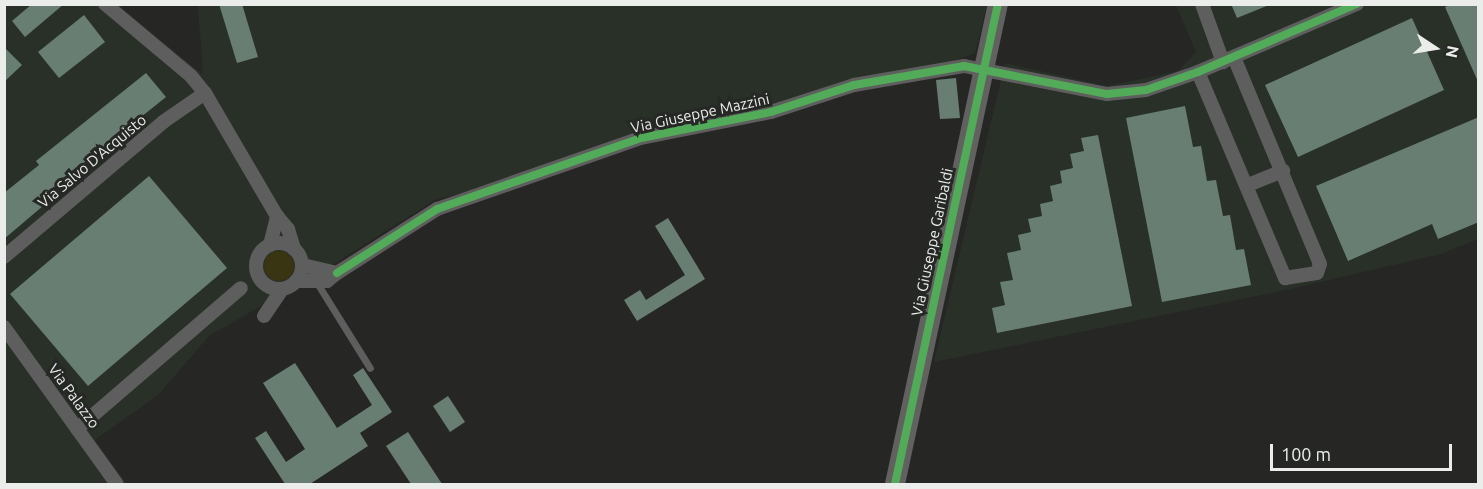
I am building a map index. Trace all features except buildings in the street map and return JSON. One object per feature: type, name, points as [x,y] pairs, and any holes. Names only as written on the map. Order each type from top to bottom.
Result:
[{"type":"street","points":[[105,4],[191,76],[205,93],[277,216],[288,229],[302,265],[296,281]]},
{"type":"street","name":"Via Giuseppe Garibaldi","points":[[895,484],[998,4]]},
{"type":"street","points":[[1198,72],[1248,185],[1285,278],[1314,275],[1320,264],[1283,171],[1202,4]]},
{"type":"street","name":"Via Giuseppe Mazzini","points":[[317,283],[327,281],[437,209],[641,138],[771,112],[854,85],[964,66],[984,67],[1107,94],[1146,90],[1198,72],[1357,4]]},
{"type":"street","name":"Via Salvo D'Acquisto","points":[[4,257],[163,122],[205,93]]},
{"type":"street","points":[[1248,185],[1283,171]]},
{"type":"street","points":[[277,216],[270,245],[256,261],[262,280],[264,315],[282,289],[296,281],[317,283]]},
{"type":"street","points":[[270,245],[283,243],[294,249]]},
{"type":"street","points":[[302,265],[337,273]]},
{"type":"street","points":[[77,429],[242,288],[262,280],[282,289]]},
{"type":"street","name":"Via Palazzo","points":[[4,327],[117,484]]},
{"type":"lane","points":[[317,283],[370,368]]},
{"type":"shaded area","points":[[4,5],[118,5],[203,75],[198,5],[987,5],[975,53],[947,63],[435,200],[321,272],[210,335],[158,395],[95,440],[127,484],[5,484]]},
{"type":"shaded area","points":[[1176,5],[1478,5],[1478,239],[1441,254],[1281,291],[934,362],[1005,63],[1107,86],[1178,71],[1196,52]]},
{"type":"shaded area","points":[[279,251],[285,252],[293,260],[293,272],[285,280],[279,281],[273,280],[265,272],[264,266],[265,260],[273,252]]},
{"type":"cycle path","points":[[895,484],[998,4]]},
{"type":"cycle path","points":[[337,273],[437,209],[641,138],[771,112],[854,85],[964,66],[1107,94],[1146,90],[1198,72],[1357,4]]}]
